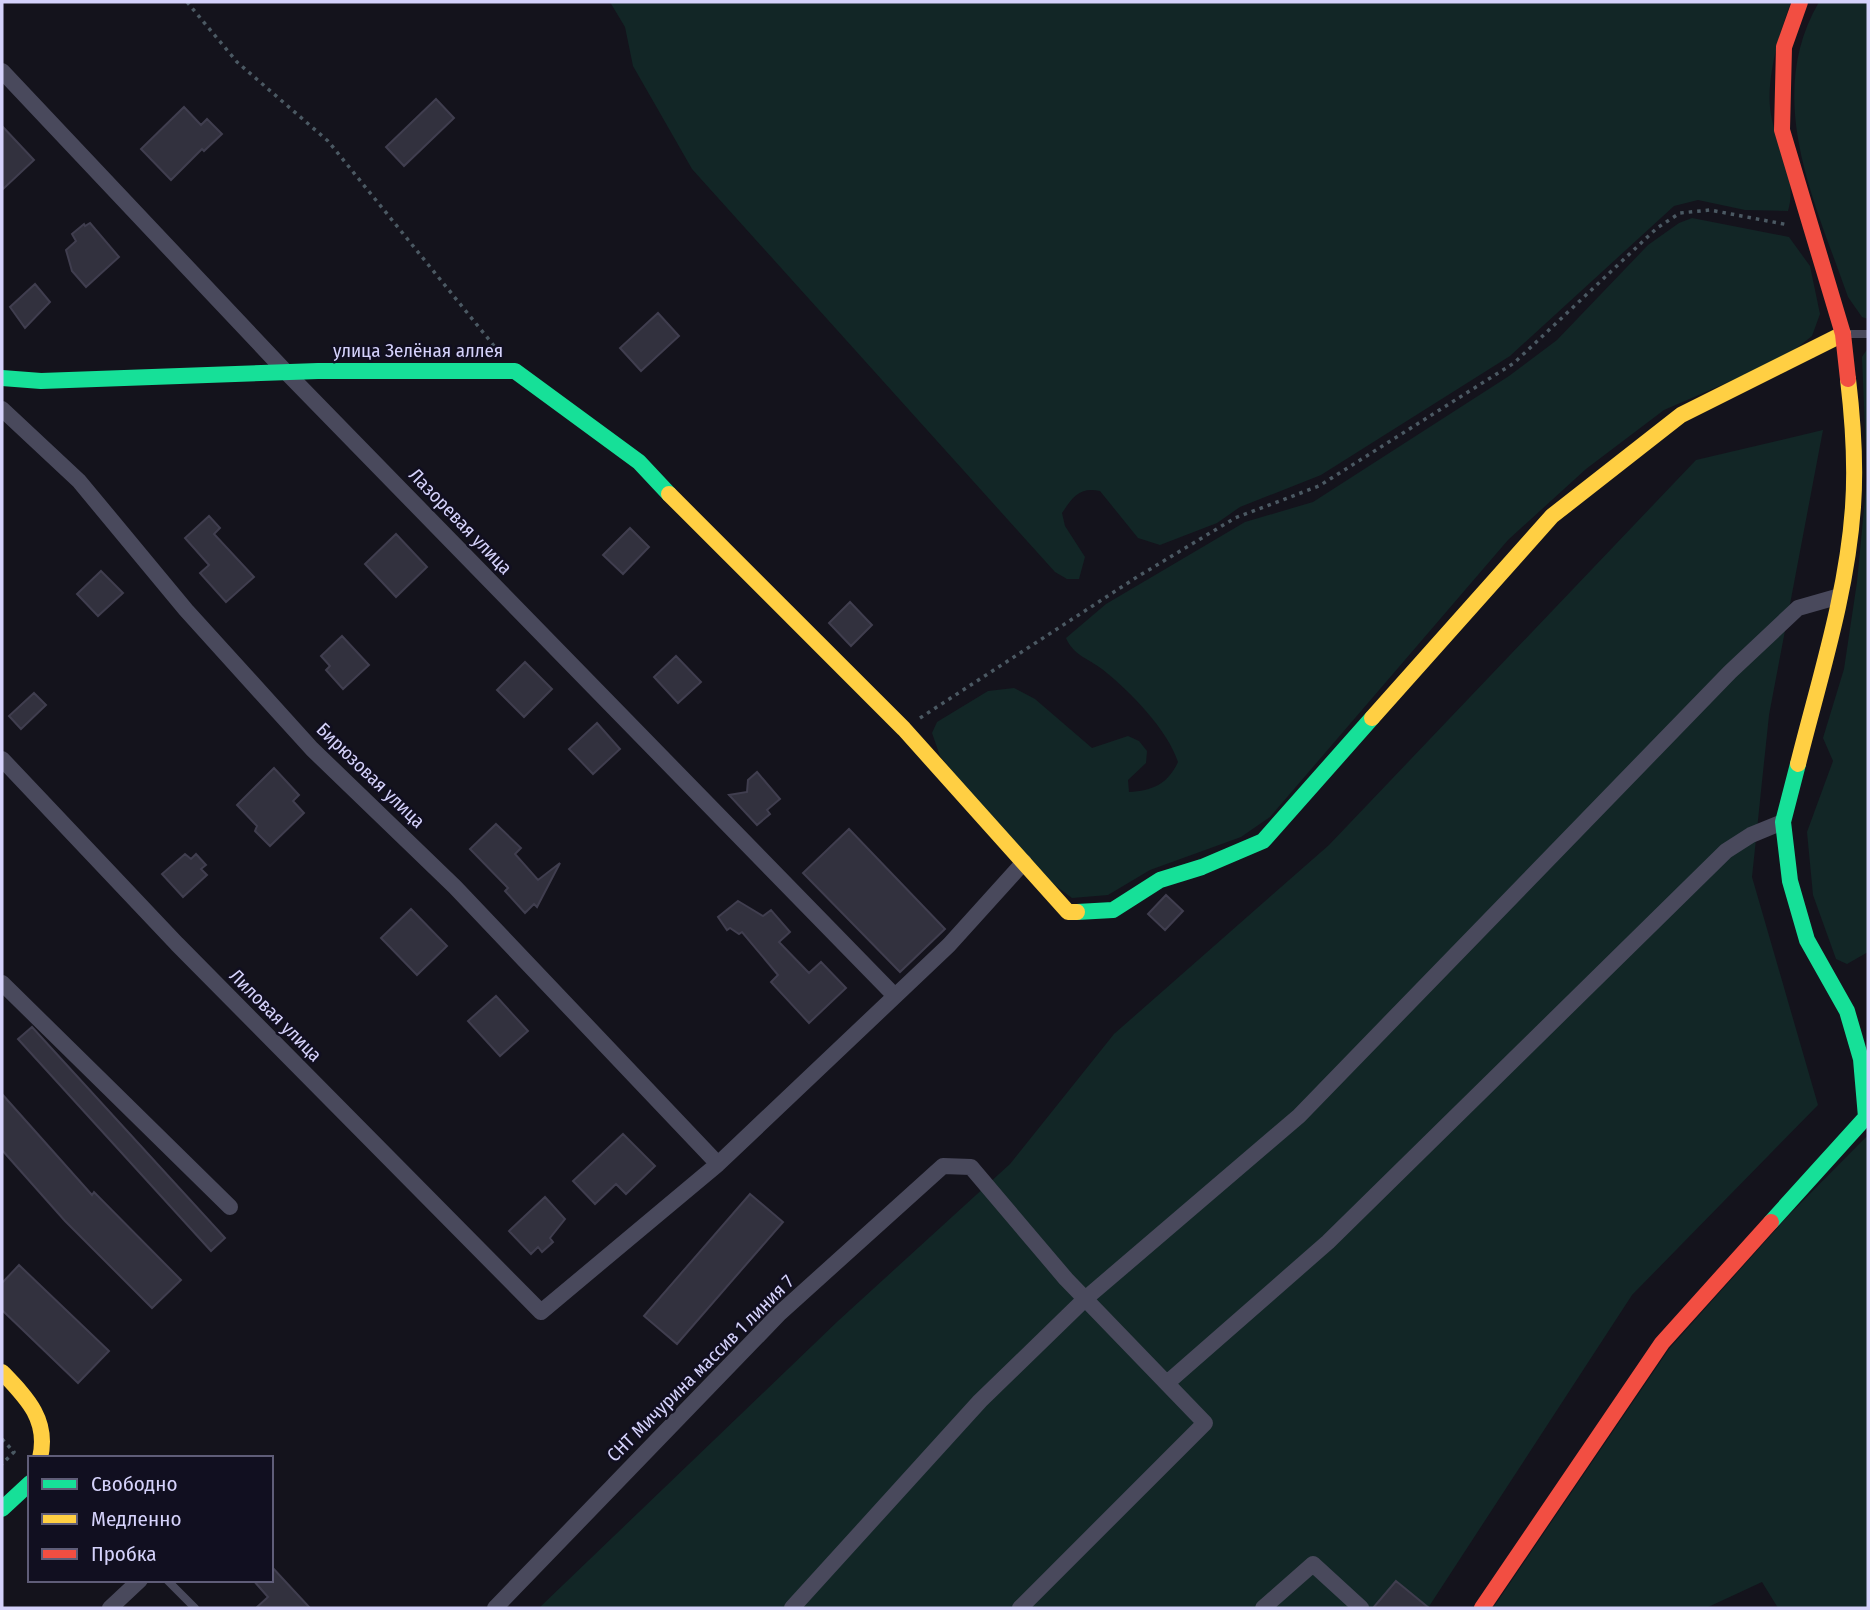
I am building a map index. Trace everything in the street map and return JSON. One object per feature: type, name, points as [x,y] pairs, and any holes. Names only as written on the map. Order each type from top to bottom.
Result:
[{"type":"street","points":[[1482,1608],[1662,1343],[1866,1117],[1861,1059],[1847,1011],[1807,940],[1790,881],[1783,822],[1840,596],[1853,508],[1853,420],[1843,334],[1782,131],[1783,47],[1800,2]]},
{"type":"street","name":"Лазоревая улица","points":[[2,71],[286,372],[895,996]]},
{"type":"street","name":"улица Зелёная аллея","points":[[2,378],[41,381],[286,372],[515,371],[639,462],[731,559],[904,729],[1068,912],[1113,910],[1160,880],[1202,867],[1263,841],[1552,516],[1681,415],[1843,334]]},
{"type":"street","name":"Бирюзовая улица","points":[[2,409],[79,481],[186,610],[312,749],[455,887],[718,1164]]},
{"type":"street","points":[[792,1608],[980,1401],[1085,1299],[1299,1116],[1730,672],[1798,608],[1840,596]]},
{"type":"street","name":"Лиловая улица","points":[[2,758],[177,944],[541,1312],[718,1164]]},
{"type":"street","points":[[1167,1383],[1328,1242],[1726,850],[1751,835],[1783,822]]},
{"type":"street","points":[[718,1164],[949,945],[1024,863]]},
{"type":"street","points":[[2,983],[230,1206]]},
{"type":"street","name":"СНТ Мичурина массив 1 линия 7","points":[[495,1608],[780,1314],[943,1166],[971,1167],[1085,1299]]},
{"type":"street","points":[[1020,1608],[1205,1423],[1085,1299]]},
{"type":"street","points":[[2,1372],[36,1408],[46,1440],[41,1456]]},
{"type":"street","points":[[2,1509],[28,1485]]},
{"type":"street","points":[[1263,1608],[1313,1564],[1361,1608]]},
{"type":"street","points":[[110,1608],[138,1582]]},
{"type":"lane","points":[[1843,334],[1868,334]]},
{"type":"lane","points":[[169,1582],[195,1608]]},
{"type":"path","points":[[187,2],[237,62],[328,141],[515,371]]},
{"type":"path","points":[[904,729],[1224,525],[1319,485],[1514,363],[1657,228],[1680,213],[1710,210],[1811,228]]},
{"type":"path","points":[[2,1439],[14,1452],[2,1464]]},
{"type":"green space","points":[[610,2],[1791,2],[1775,53],[1770,81],[1770,107],[1788,172],[1791,198],[1788,211],[1745,210],[1698,200],[1674,206],[1510,356],[1321,475],[1240,507],[1217,523],[1160,545],[1138,538],[1100,491],[1082,492],[1073,498],[1062,513],[1065,526],[1085,557],[1079,579],[1067,579],[1055,572],[692,169],[633,66],[625,27]]},
{"type":"green space","points":[[1819,2],[1868,2],[1868,319],[1862,317],[1848,297],[1800,150],[1795,112],[1795,75],[1803,38]]},
{"type":"green space","points":[[1692,218],[1789,237],[1810,266],[1820,314],[1812,336],[1784,358],[1664,410],[1586,469],[1508,540],[1270,817],[1241,837],[1150,870],[1108,895],[1072,898],[1033,869],[940,756],[932,733],[937,722],[988,691],[1014,688],[1035,699],[1092,748],[1128,736],[1139,741],[1147,751],[1146,763],[1128,780],[1129,792],[1145,790],[1164,781],[1178,762],[1166,737],[1124,688],[1077,653],[1066,638],[1106,604],[1245,522],[1313,502],[1509,376],[1557,340],[1648,245],[1679,223]]},
{"type":"green space","points":[[1868,348],[1868,952],[1847,964],[1836,959],[1813,895],[1807,832],[1833,761],[1823,738],[1844,669],[1857,582],[1867,478],[1862,357]]},
{"type":"green space","points":[[1823,430],[1769,715],[1752,877],[1818,1105],[1632,1295],[1428,1608],[539,1608],[838,1321],[1010,1164],[1114,1034],[1329,845],[1696,460]]},
{"type":"green space","points":[[1868,1135],[1868,1608],[1778,1608],[1762,1582],[1706,1608],[1493,1608],[1669,1349],[1788,1216]]},
{"type":"building","points":[[436,99],[454,118],[404,166],[386,147]]},
{"type":"building","points":[[184,107],[201,125],[207,119],[222,134],[204,151],[202,149],[171,180],[141,149]]},
{"type":"building","points":[[2,126],[34,160],[2,190]]},
{"type":"building","points":[[90,223],[119,257],[86,287],[72,271],[66,250],[76,241],[72,234],[84,224],[85,226]]},
{"type":"building","points":[[35,284],[50,302],[25,328],[10,307]]},
{"type":"building","points":[[658,313],[679,336],[641,371],[620,348]]},
{"type":"building","points":[[209,516],[220,528],[214,534],[254,577],[226,602],[200,573],[209,565],[185,538]]},
{"type":"building","points":[[630,528],[649,547],[623,574],[603,555]]},
{"type":"building","points":[[396,534],[427,567],[396,597],[365,564]]},
{"type":"building","points":[[101,571],[123,593],[98,616],[77,594]]},
{"type":"building","points":[[850,602],[872,625],[851,646],[829,623]]},
{"type":"building","points":[[342,636],[369,665],[343,689],[326,670],[330,666],[321,656]]},
{"type":"building","points":[[676,656],[701,682],[678,703],[654,677]]},
{"type":"building","points":[[525,662],[552,689],[524,717],[497,690]]},
{"type":"building","points":[[34,693],[46,705],[21,729],[9,716]]},
{"type":"building","points":[[597,723],[620,749],[593,774],[569,749]]},
{"type":"building","points":[[274,768],[299,795],[293,801],[304,813],[270,846],[255,831],[257,826],[237,805]]},
{"type":"building","points":[[757,772],[780,799],[767,810],[770,814],[757,825],[729,795],[747,792],[748,780]]},
{"type":"building","points":[[496,824],[521,848],[515,854],[538,880],[560,863],[537,907],[534,904],[525,913],[505,891],[508,888],[470,849]]},
{"type":"building","points":[[849,829],[945,929],[900,972],[803,873]]},
{"type":"building","points":[[185,854],[191,859],[196,854],[206,865],[201,869],[207,875],[183,897],[162,874]]},
{"type":"building","points":[[1166,895],[1183,911],[1165,930],[1148,914]]},
{"type":"building","points":[[738,901],[763,916],[771,910],[790,932],[779,942],[809,973],[821,962],[846,988],[809,1023],[771,982],[778,975],[742,932],[739,934],[730,928],[727,930],[718,917]]},
{"type":"building","points":[[411,909],[447,946],[417,975],[381,938]]},
{"type":"building","points":[[496,996],[528,1031],[500,1056],[468,1021]]},
{"type":"building","points":[[32,1027],[225,1238],[211,1251],[18,1039]]},
{"type":"building","points":[[2,1094],[92,1195],[94,1192],[181,1280],[152,1308],[65,1221],[2,1150]]},
{"type":"building","points":[[623,1134],[655,1166],[626,1194],[616,1184],[595,1204],[573,1181]]},
{"type":"building","points":[[750,1194],[783,1222],[677,1344],[644,1316]]},
{"type":"building","points":[[545,1197],[565,1219],[550,1238],[553,1242],[542,1252],[538,1247],[531,1254],[509,1231]]},
{"type":"building","points":[[19,1265],[109,1351],[78,1383],[2,1310],[2,1283]]},
{"type":"building","points":[[273,1568],[310,1608],[256,1608],[268,1597],[255,1582],[273,1582]]},
{"type":"building","points":[[1396,1581],[1429,1608],[1373,1608]]},
{"type":"traffic: fast","points":[[2,378],[41,381],[318,371],[515,371],[639,462],[669,494]]},
{"type":"traffic: fast","points":[[1077,912],[1113,910],[1160,880],[1202,867],[1263,841],[1372,718]]},
{"type":"traffic: fast","points":[[1771,1222],[1866,1117],[1861,1059],[1847,1011],[1807,940],[1790,881],[1783,822],[1798,764]]},
{"type":"traffic: fast","points":[[2,1509],[28,1485]]},
{"type":"traffic: slow","points":[[1372,718],[1552,516],[1681,415],[1843,334]]},
{"type":"traffic: slow","points":[[1798,764],[1831,637],[1850,540],[1854,459],[1848,379]]},
{"type":"traffic: slow","points":[[669,494],[904,729],[1068,912],[1077,912]]},
{"type":"traffic: slow","points":[[2,1372],[34,1410],[41,1432],[40,1456]]},
{"type":"traffic: jam","points":[[1800,2],[1784,47],[1782,130],[1843,334],[1848,379]]},
{"type":"traffic: jam","points":[[1482,1608],[1662,1343],[1771,1222]]}]
